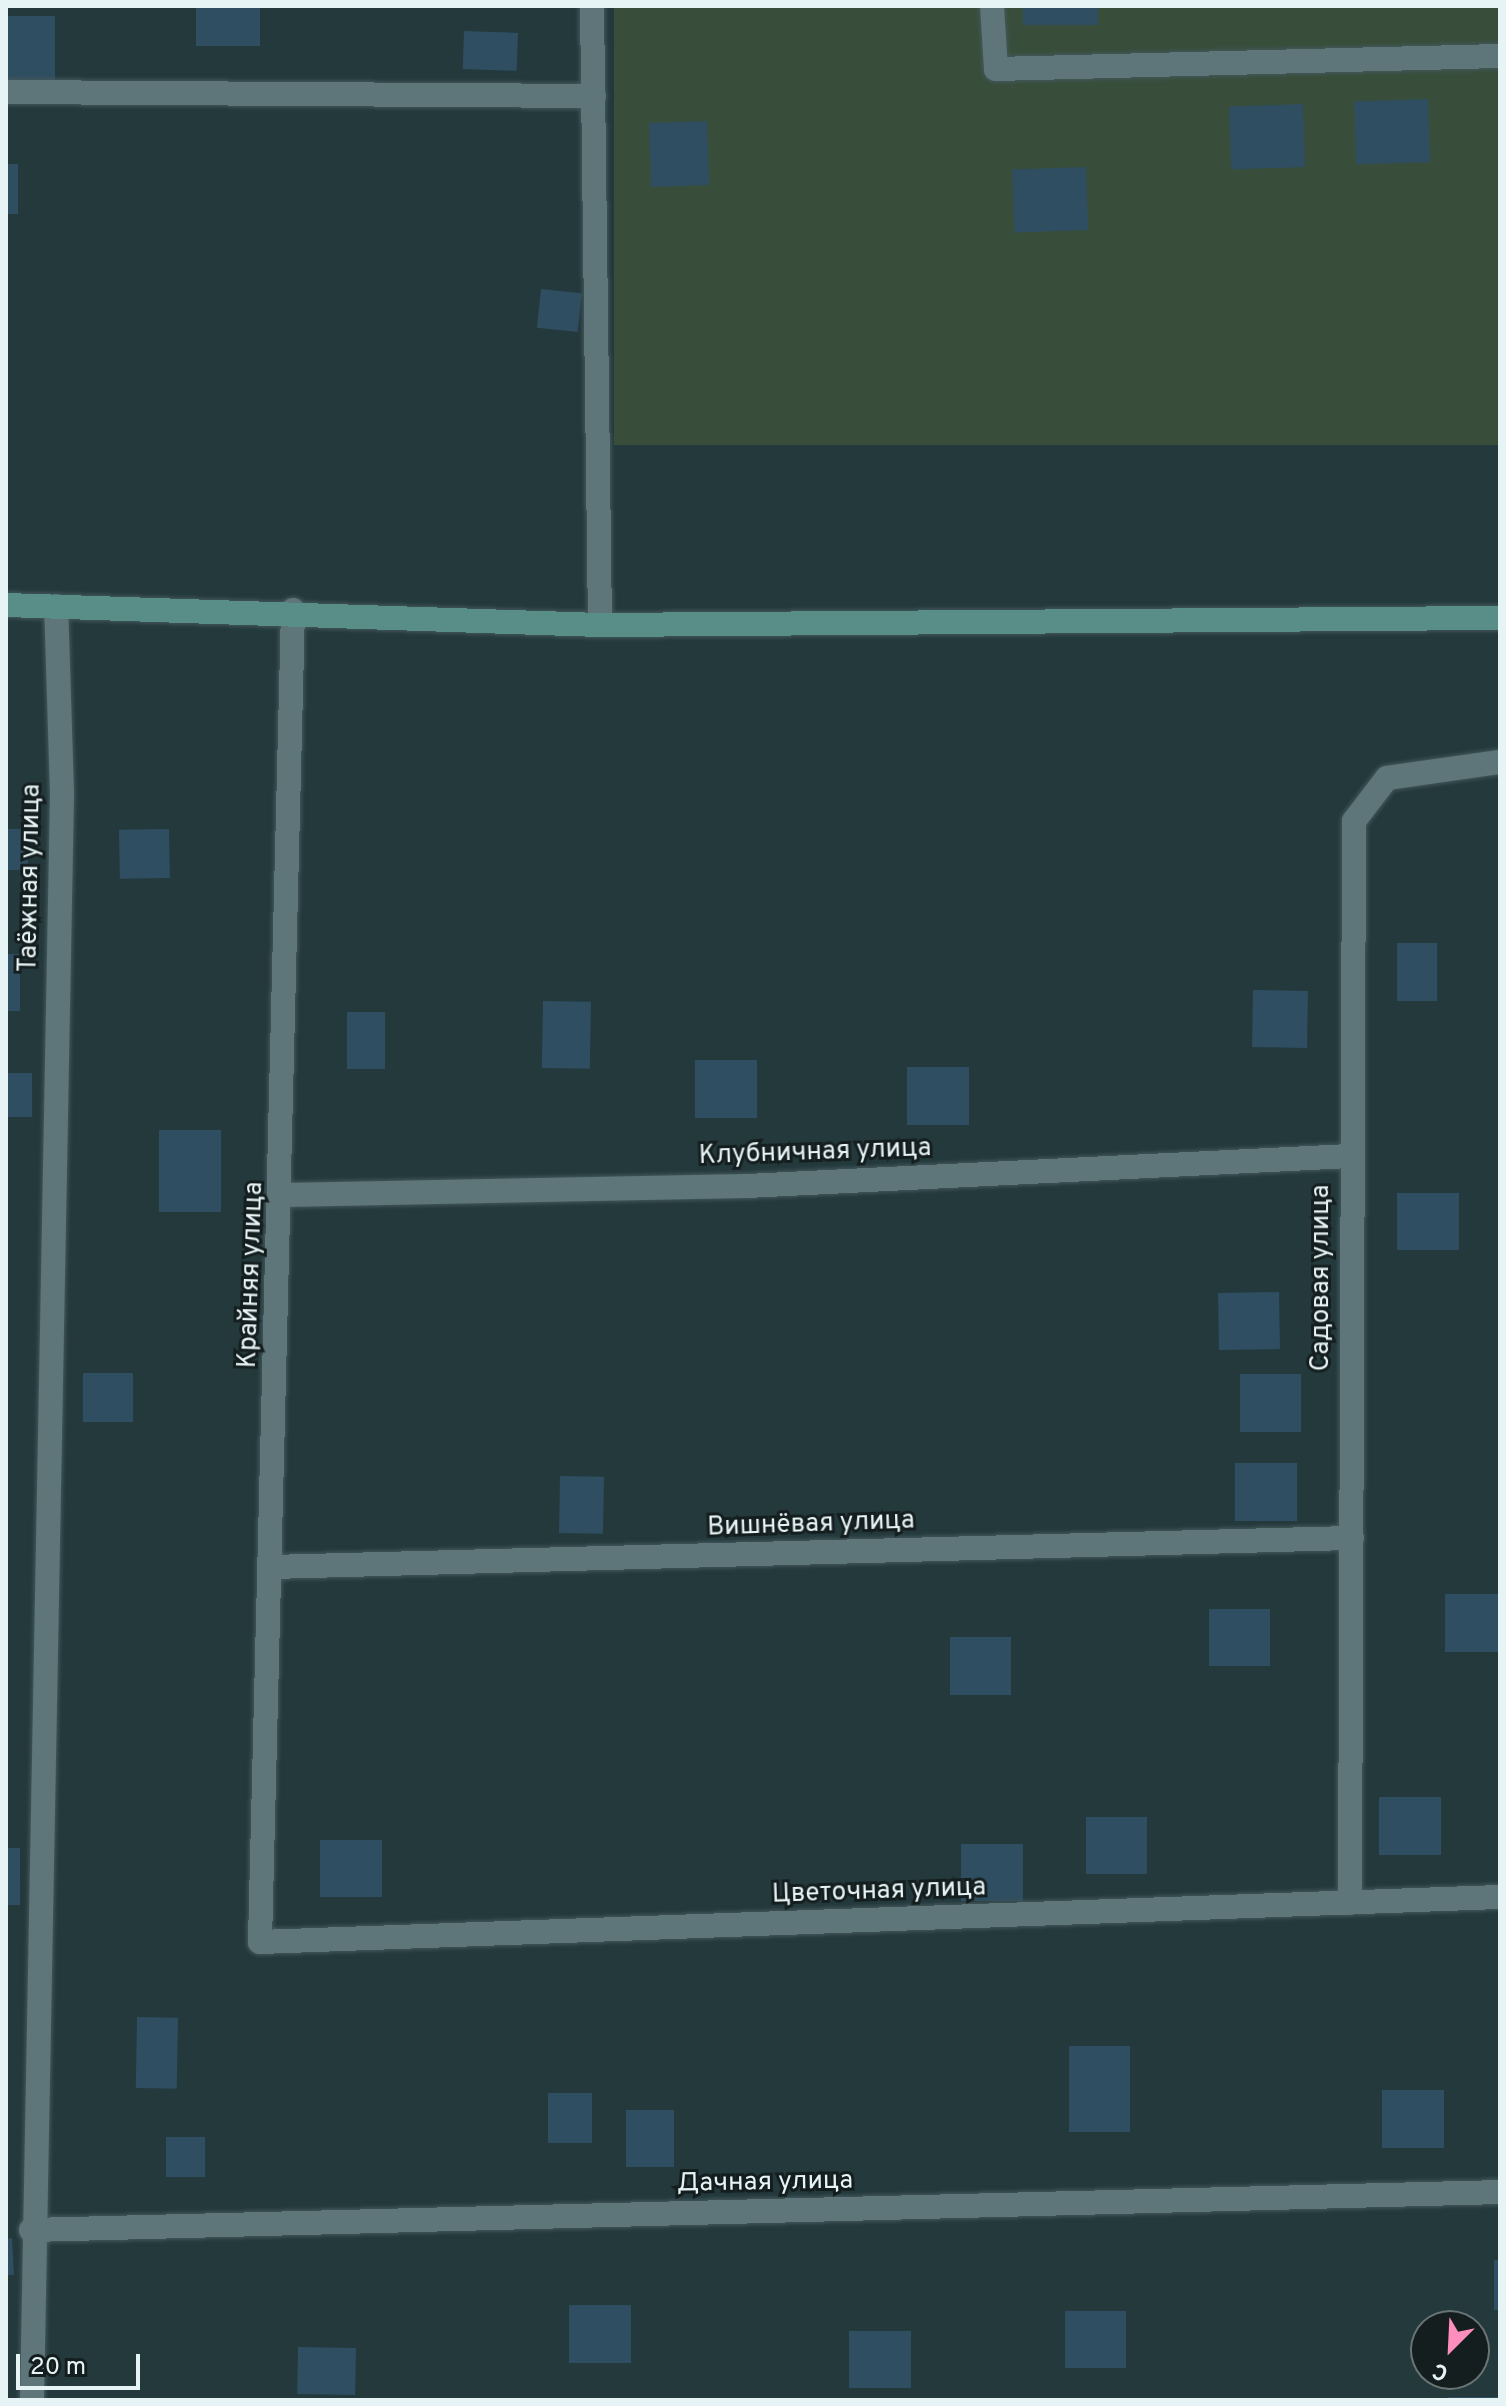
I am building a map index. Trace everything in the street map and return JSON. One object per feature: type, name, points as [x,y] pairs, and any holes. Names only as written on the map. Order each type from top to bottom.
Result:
[{"type":"main road","points":[[6,605],[293,610],[600,625],[1500,618]]},
{"type":"street","points":[[592,6],[600,625]]},
{"type":"street","points":[[992,6],[996,69],[1500,56]]},
{"type":"street","points":[[6,92],[594,96]]},
{"type":"street","name":"Таёжная улица","points":[[32,2400],[31,2230],[62,793],[56,606]]},
{"type":"street","name":"Крайняя улица","points":[[260,1942],[283,1195],[293,610]]},
{"type":"street","name":"Садовая улица","points":[[1350,1903],[1352,1538],[1349,1156],[1354,821],[1387,778],[1500,762]]},
{"type":"street","name":"Клубничная улица","points":[[283,1195],[747,1186],[1349,1156]]},
{"type":"street","name":"Вишнёвая улица","points":[[271,1567],[1352,1538]]},
{"type":"street","name":"Цветочная улица","points":[[260,1942],[1500,1897]]},
{"type":"street","name":"Дачная улица","points":[[31,2230],[1500,2192]]},
{"type":"green space","points":[[614,6],[1500,6],[1500,445],[614,445]]},
{"type":"building","points":[[196,6],[260,6],[260,46],[196,46]]},
{"type":"building","points":[[1023,6],[1098,6],[1098,25],[1023,25]]},
{"type":"building","points":[[6,16],[55,16],[55,80],[6,80]]},
{"type":"building","points":[[464,31],[518,33],[517,71],[463,69]]},
{"type":"building","points":[[1428,99],[1430,162],[1356,165],[1354,102]]},
{"type":"building","points":[[1303,104],[1305,167],[1231,170],[1229,107]]},
{"type":"building","points":[[707,121],[709,185],[651,187],[649,123]]},
{"type":"building","points":[[6,164],[18,164],[18,214],[6,214]]},
{"type":"building","points":[[1086,167],[1088,230],[1014,233],[1012,170]]},
{"type":"building","points":[[541,289],[582,293],[578,332],[537,328]]},
{"type":"building","points":[[6,829],[28,829],[28,870],[6,870]]},
{"type":"building","points":[[169,829],[170,878],[120,879],[119,830]]},
{"type":"building","points":[[1397,943],[1437,943],[1437,1001],[1397,1001]]},
{"type":"building","points":[[6,954],[20,954],[20,1011],[6,1011]]},
{"type":"building","points":[[1253,990],[1308,991],[1307,1048],[1252,1047]]},
{"type":"building","points":[[543,1001],[591,1002],[590,1069],[542,1068]]},
{"type":"building","points":[[347,1012],[385,1012],[385,1069],[347,1069]]},
{"type":"building","points":[[695,1060],[757,1060],[757,1118],[695,1118]]},
{"type":"building","points":[[907,1067],[969,1067],[969,1125],[907,1125]]},
{"type":"building","points":[[6,1073],[32,1073],[32,1117],[6,1117]]},
{"type":"building","points":[[159,1130],[221,1130],[221,1212],[159,1212]]},
{"type":"building","points":[[1397,1193],[1459,1193],[1459,1250],[1397,1250]]},
{"type":"building","points":[[1279,1292],[1280,1349],[1219,1350],[1218,1293]]},
{"type":"building","points":[[83,1373],[133,1373],[133,1422],[83,1422]]},
{"type":"building","points":[[1240,1374],[1301,1374],[1301,1432],[1240,1432]]},
{"type":"building","points":[[1235,1463],[1297,1463],[1297,1521],[1235,1521]]},
{"type":"building","points":[[560,1476],[604,1477],[603,1534],[559,1533]]},
{"type":"building","points":[[1445,1594],[1500,1594],[1500,1652],[1445,1652]]},
{"type":"building","points":[[1209,1609],[1270,1609],[1270,1666],[1209,1666]]},
{"type":"building","points":[[950,1637],[1011,1637],[1011,1695],[950,1695]]},
{"type":"building","points":[[1379,1797],[1441,1797],[1441,1855],[1379,1855]]},
{"type":"building","points":[[1086,1817],[1147,1817],[1147,1874],[1086,1874]]},
{"type":"building","points":[[320,1840],[382,1840],[382,1897],[320,1897]]},
{"type":"building","points":[[961,1844],[1023,1844],[1023,1901],[961,1901]]},
{"type":"building","points":[[6,1848],[20,1848],[20,1905],[6,1905]]},
{"type":"building","points":[[137,2017],[178,2018],[177,2089],[136,2088]]},
{"type":"building","points":[[1069,2046],[1130,2046],[1130,2132],[1069,2132]]},
{"type":"building","points":[[1382,2090],[1444,2090],[1444,2148],[1382,2148]]},
{"type":"building","points":[[548,2093],[592,2093],[592,2143],[548,2143]]},
{"type":"building","points":[[626,2110],[674,2110],[674,2167],[626,2167]]},
{"type":"building","points":[[166,2137],[205,2137],[205,2177],[166,2177]]},
{"type":"building","points":[[12,2238],[14,2275],[6,2275],[6,2239]]},
{"type":"building","points":[[1494,2260],[1500,2260],[1500,2310],[1494,2310]]},
{"type":"building","points":[[569,2305],[631,2305],[631,2363],[569,2363]]},
{"type":"building","points":[[1065,2311],[1126,2311],[1126,2368],[1065,2368]]},
{"type":"building","points":[[849,2331],[911,2331],[911,2388],[849,2388]]},
{"type":"building","points":[[298,2347],[356,2348],[355,2395],[297,2394]]},
{"type":"building","points":[[1448,2397],[1500,2397],[1500,2400],[1448,2400]]}]
